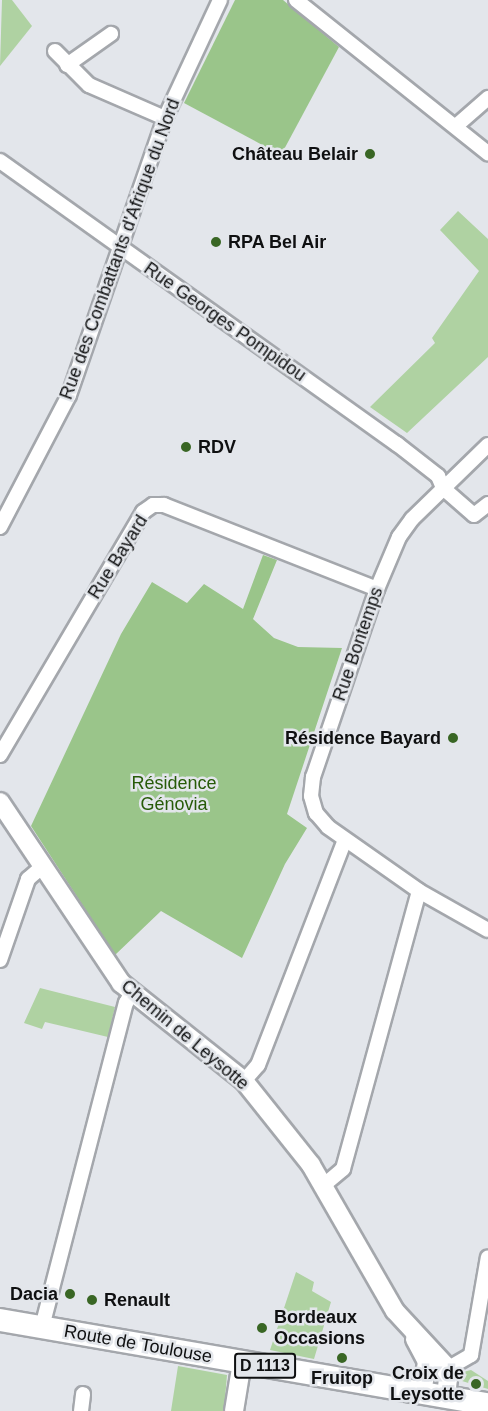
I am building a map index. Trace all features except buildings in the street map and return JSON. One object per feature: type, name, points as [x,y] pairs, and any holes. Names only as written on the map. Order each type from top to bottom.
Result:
[{"type":"main road","name":"Route de Toulouse","points":[[0,1320],[488,1404]]},
{"type":"street","name":"Rue des Combattants d'Afrique du Nord","points":[[0,527],[69,394],[165,118],[220,0]]},
{"type":"street","points":[[296,0],[488,153]]},
{"type":"street","points":[[67,65],[111,34]]},
{"type":"street","points":[[55,51],[89,85],[165,118]]},
{"type":"street","points":[[456,126],[488,98]]},
{"type":"street","name":"Rue Georges Pompidou","points":[[0,161],[397,444],[438,476],[443,488],[474,515],[488,504]]},
{"type":"street","name":"Rue Bontemps","points":[[486,450],[443,488],[402,532],[377,589],[312,786],[316,813],[345,840],[419,891],[488,930]]},
{"type":"street","name":"Rue Bayard","points":[[0,755],[143,512],[153,505],[164,505],[377,589]]},
{"type":"street","name":"Chemin de Leysotte","points":[[0,802],[103,959],[132,994],[244,1081],[324,1185],[385,1295],[438,1363]]},
{"type":"street","points":[[244,1081],[258,1065],[345,840]]},
{"type":"street","points":[[0,960],[28,879],[42,867]]},
{"type":"street","points":[[324,1185],[343,1169],[419,891]]},
{"type":"street","points":[[42,1327],[126,1003],[132,994]]},
{"type":"street","points":[[422,1393],[438,1363],[471,1355],[488,1257]]},
{"type":"street","points":[[234,1411],[242,1362]]},
{"type":"street","points":[[438,1363],[446,1397]]},
{"type":"street","points":[[81,1411],[83,1394]]},
{"type":"green space","points":[[2,0],[12,0],[32,26],[0,66]]},
{"type":"green space","points":[[235,0],[283,0],[339,47],[281,155],[184,103]]},
{"type":"green space","points":[[458,211],[488,239],[488,357],[407,433],[370,407],[435,343],[432,338],[479,271],[440,230]]},
{"type":"green space","name":"Résidence Génovia","points":[[263,555],[277,560],[253,619],[274,638],[298,647],[342,648],[287,814],[307,828],[285,864],[242,958],[161,911],[115,955],[31,826],[121,634],[152,582],[187,603],[204,584],[243,609]]},
{"type":"green space","points":[[40,988],[115,1007],[108,1037],[45,1022],[42,1029],[24,1023]]},
{"type":"green space","points":[[296,1272],[314,1282],[312,1291],[331,1302],[314,1359],[270,1350]]},
{"type":"green space","points":[[178,1366],[227,1375],[224,1411],[171,1411]]},
{"type":"green space","points":[[471,1370],[488,1381],[488,1389],[462,1381],[463,1372]]},
{"type":"place","name":"Château Belair","points":[[370,154]]},
{"type":"place","name":"RPA Bel Air","points":[[216,242]]},
{"type":"place","name":"RDV","points":[[186,447]]},
{"type":"place","name":"Résidence Bayard","points":[[453,738]]},
{"type":"place","name":"Dacia","points":[[70,1294]]},
{"type":"place","name":"Renault","points":[[92,1300]]},
{"type":"place","name":"Bordeaux Occasions","points":[[262,1328]]},
{"type":"place","name":"Fruitop","points":[[342,1358]]},
{"type":"place","name":"Croix de Leysotte","points":[[476,1384]]}]
